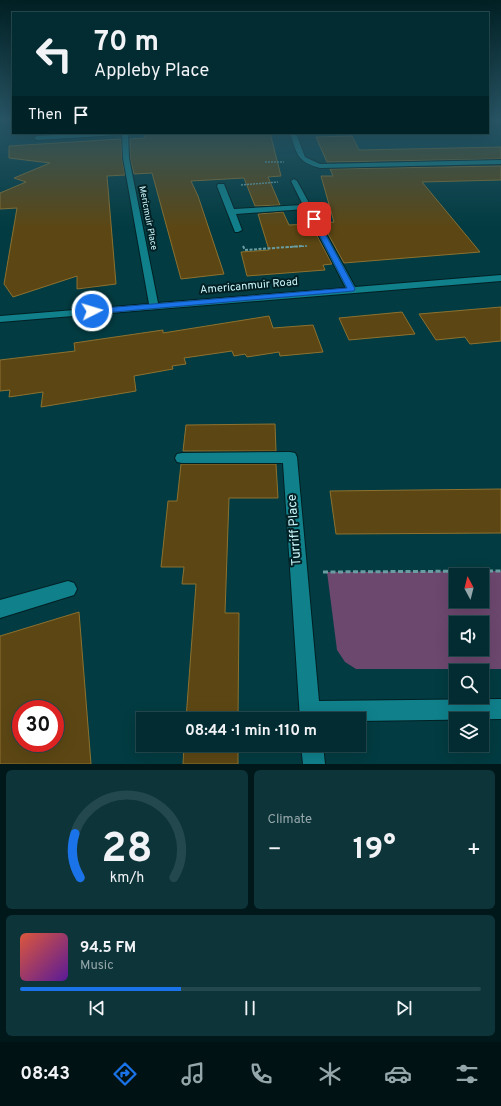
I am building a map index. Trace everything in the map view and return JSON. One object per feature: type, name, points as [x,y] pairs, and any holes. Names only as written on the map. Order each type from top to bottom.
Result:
[{"type":"street","name":"Mericmuir Place","points":[[126,156],[154,306]]},
{"type":"street","points":[[301,156],[302,160],[309,164],[320,166],[501,162]]},
{"type":"street","points":[[294,181],[351,289]]},
{"type":"street","points":[[221,186],[238,230]]},
{"type":"street","points":[[231,212],[308,207]]},
{"type":"street","name":"Americanmuir Road","points":[[0,319],[351,289],[501,278]]},
{"type":"street","name":"Turriff Place","points":[[182,458],[290,457],[310,712]]},
{"type":"street","points":[[0,609],[68,589]]},
{"type":"street","name":"Turriff Place","points":[[366,713],[501,709]]},
{"type":"street","points":[[313,752],[314,764]]},
{"type":"path","points":[[221,186],[294,181]]},
{"type":"path","points":[[238,230],[244,250],[328,244]]},
{"type":"path","points":[[298,572],[501,571]]},
{"type":"shaded area","points":[[449,571],[449,608],[489,608],[489,571],[501,571],[501,669],[489,669],[489,664],[449,664],[449,669],[356,669],[345,662],[337,650],[327,572]]},
{"type":"building","points":[[9,156],[122,156],[125,175],[107,176],[116,284],[77,289],[77,276],[13,297],[4,284],[17,208],[0,209],[0,193],[26,182],[14,178],[50,163],[9,158]]},
{"type":"building","points":[[130,156],[276,156],[281,176],[268,177],[280,205],[255,206],[244,178],[191,181],[198,196],[224,274],[181,279],[152,173],[134,174]]},
{"type":"building","points":[[324,156],[501,156],[501,159],[327,162]]},
{"type":"building","points":[[501,166],[501,180],[422,182],[480,252],[344,263],[322,223],[334,222],[321,176],[333,176],[330,169]]},
{"type":"building","points":[[283,212],[289,225],[311,224],[332,264],[323,265],[325,270],[247,276],[241,252],[269,250],[258,214]]},
{"type":"building","points":[[501,307],[501,341],[470,344],[465,337],[436,340],[419,314]]},
{"type":"building","points":[[402,312],[415,334],[349,340],[339,318]]},
{"type":"building","points":[[269,316],[273,328],[313,325],[323,352],[280,356],[279,352],[247,357],[245,354],[234,356],[232,351],[184,358],[186,364],[172,366],[173,369],[134,376],[136,391],[41,407],[43,392],[9,397],[10,390],[0,391],[0,360],[75,351],[74,343],[163,330],[163,333]]},
{"type":"building","points":[[275,424],[276,451],[183,451],[186,425]]},
{"type":"building","points":[[181,464],[276,464],[278,498],[229,498],[225,613],[239,613],[238,712],[187,712],[196,584],[182,584],[184,567],[161,567],[168,501],[177,501]]},
{"type":"building","points":[[501,489],[501,533],[336,534],[330,491]]},
{"type":"building","points":[[79,612],[91,764],[0,764],[0,636]]},
{"type":"building","points":[[184,752],[238,752],[238,764],[183,764]]},
{"type":"route","points":[[92,311],[351,289],[314,219]]}]
